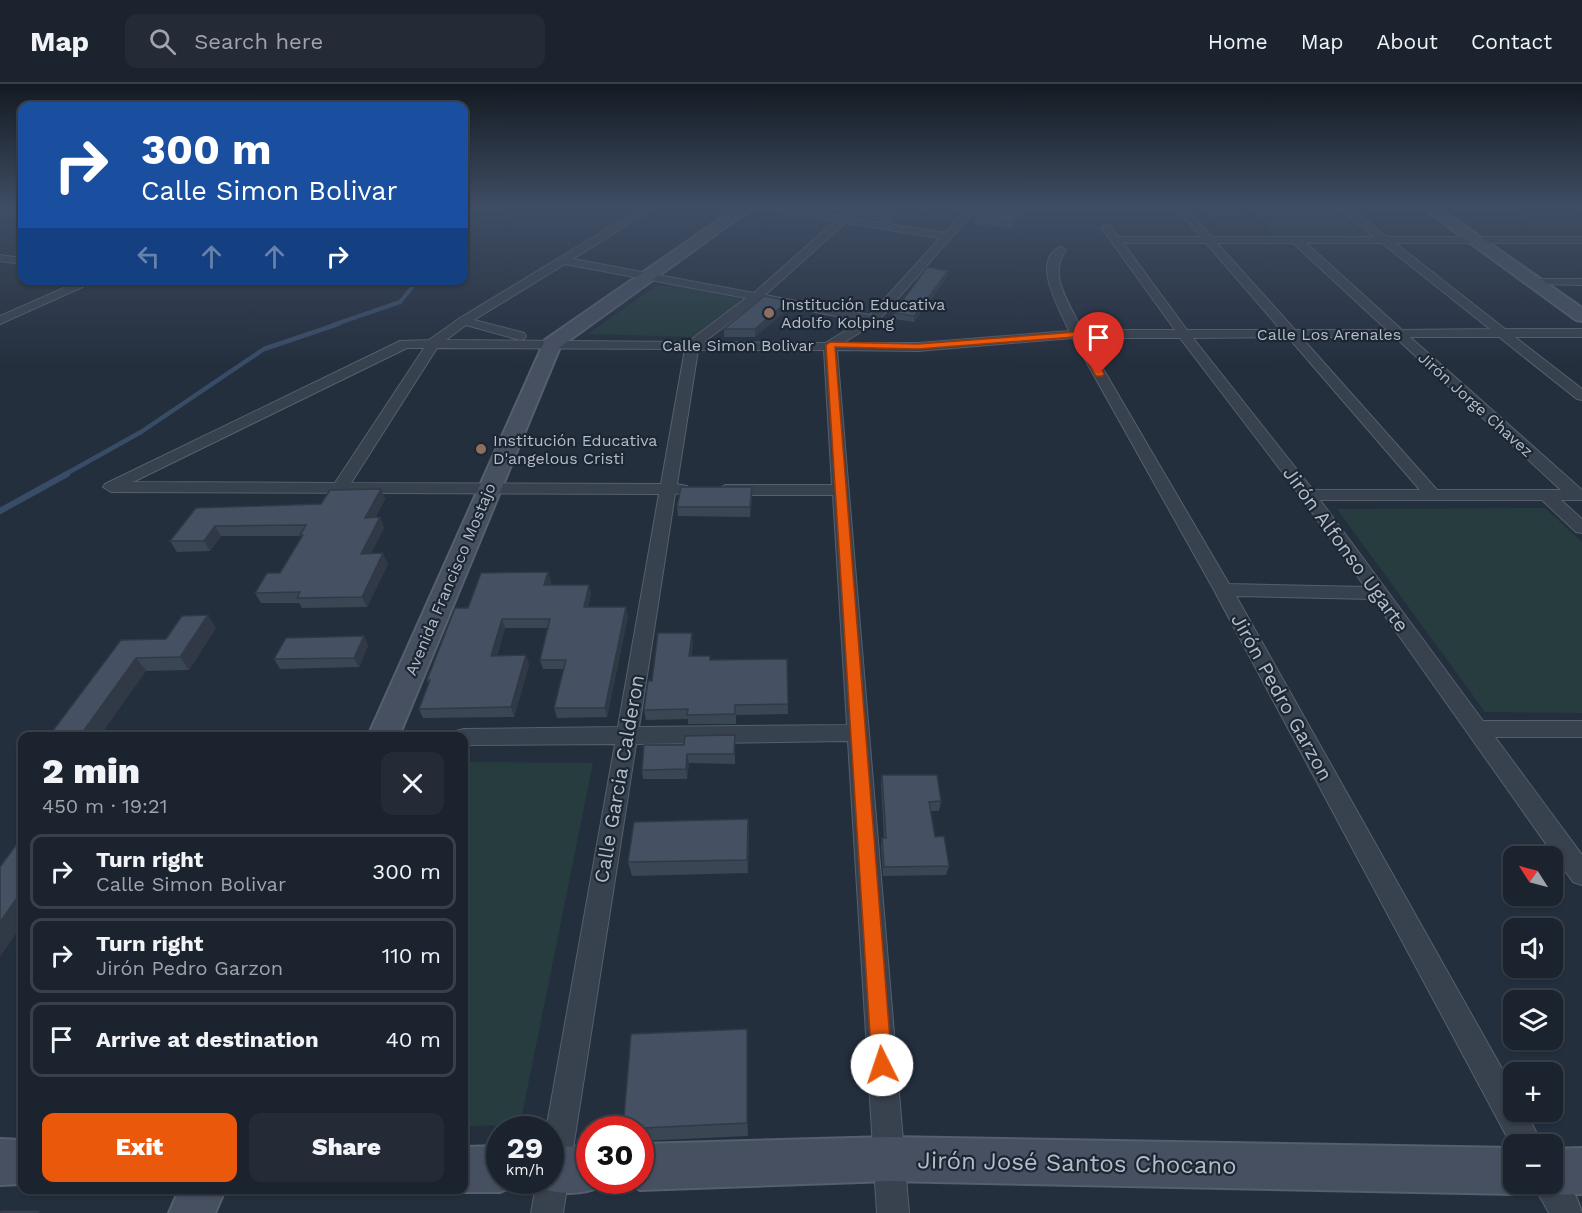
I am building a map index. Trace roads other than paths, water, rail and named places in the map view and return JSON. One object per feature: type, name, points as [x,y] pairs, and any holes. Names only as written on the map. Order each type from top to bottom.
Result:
[{"type":"street","points":[[464,321],[552,344],[674,259]]},
{"type":"street","points":[[692,345],[757,296],[798,259]]},
{"type":"street","points":[[893,1213],[830,345],[873,319],[927,259]]},
{"type":"street","name":"Jirón Pedro Garzon","points":[[1054,259],[1051,275],[1077,334],[1223,590],[1522,1134]]},
{"type":"street","name":"Jirón Alfonso Ugarte","points":[[1130,259],[1184,334],[1308,495],[1582,874]]},
{"type":"street","points":[[1225,259],[1433,495]]},
{"type":"street","name":"Jirón Jorge Chavez","points":[[1316,259],[1579,495]]},
{"type":"street","points":[[1408,259],[1582,396]]},
{"type":"street","points":[[1501,259],[1582,316]]},
{"type":"street","points":[[1518,259],[1582,303]]},
{"type":"street","points":[[340,488],[434,343],[464,321],[563,260],[873,319]]},
{"type":"street","points":[[1534,282],[1582,282]]},
{"type":"street","points":[[0,320],[81,285]]},
{"type":"street","name":"Calle Los Arenales","points":[[1077,334],[1582,333]]},
{"type":"street","name":"Calle Simon Bolivar","points":[[340,488],[111,487],[405,344],[918,347],[1077,334]]},
{"type":"street","name":"Avenida Francisco Mostajo","points":[[385,732],[552,344]]},
{"type":"street","name":"Calle Garcia Calderon","points":[[564,1170],[627,735],[692,345]]},
{"type":"street","points":[[340,488],[840,490]]},
{"type":"street","points":[[1308,495],[1579,495]]},
{"type":"street","points":[[1546,495],[1582,528]]},
{"type":"street","points":[[1223,590],[1378,593]]},
{"type":"street","points":[[1477,729],[1582,729]]},
{"type":"street","points":[[468,737],[857,733]]},
{"type":"street","name":"Jirón José Santos Chocano","points":[[654,1167],[889,1160],[1503,1172]]},
{"type":"street","points":[[0,1162],[18,1162]]},
{"type":"street","points":[[468,1169],[486,1169]]},
{"type":"street","points":[[1563,1172],[1582,1171]]},
{"type":"street","points":[[192,1213],[200,1194]]},
{"type":"street","name":"Calle Garcia Calderon","points":[[547,1213],[555,1194]]},
{"type":"street","points":[[1555,1194],[1567,1213]]},
{"type":"waterway","points":[[333,325],[400,302],[414,285]]},
{"type":"waterway","points":[[64,475],[141,432],[264,349],[338,324]]},
{"type":"waterway","points":[[0,511],[67,474]]},
{"type":"place","name":"Institución Educativa Adolfo Kolping","points":[[769,313]]},
{"type":"place","name":"Institución Educativa D'angelous Cristi","points":[[481,449]]}]
